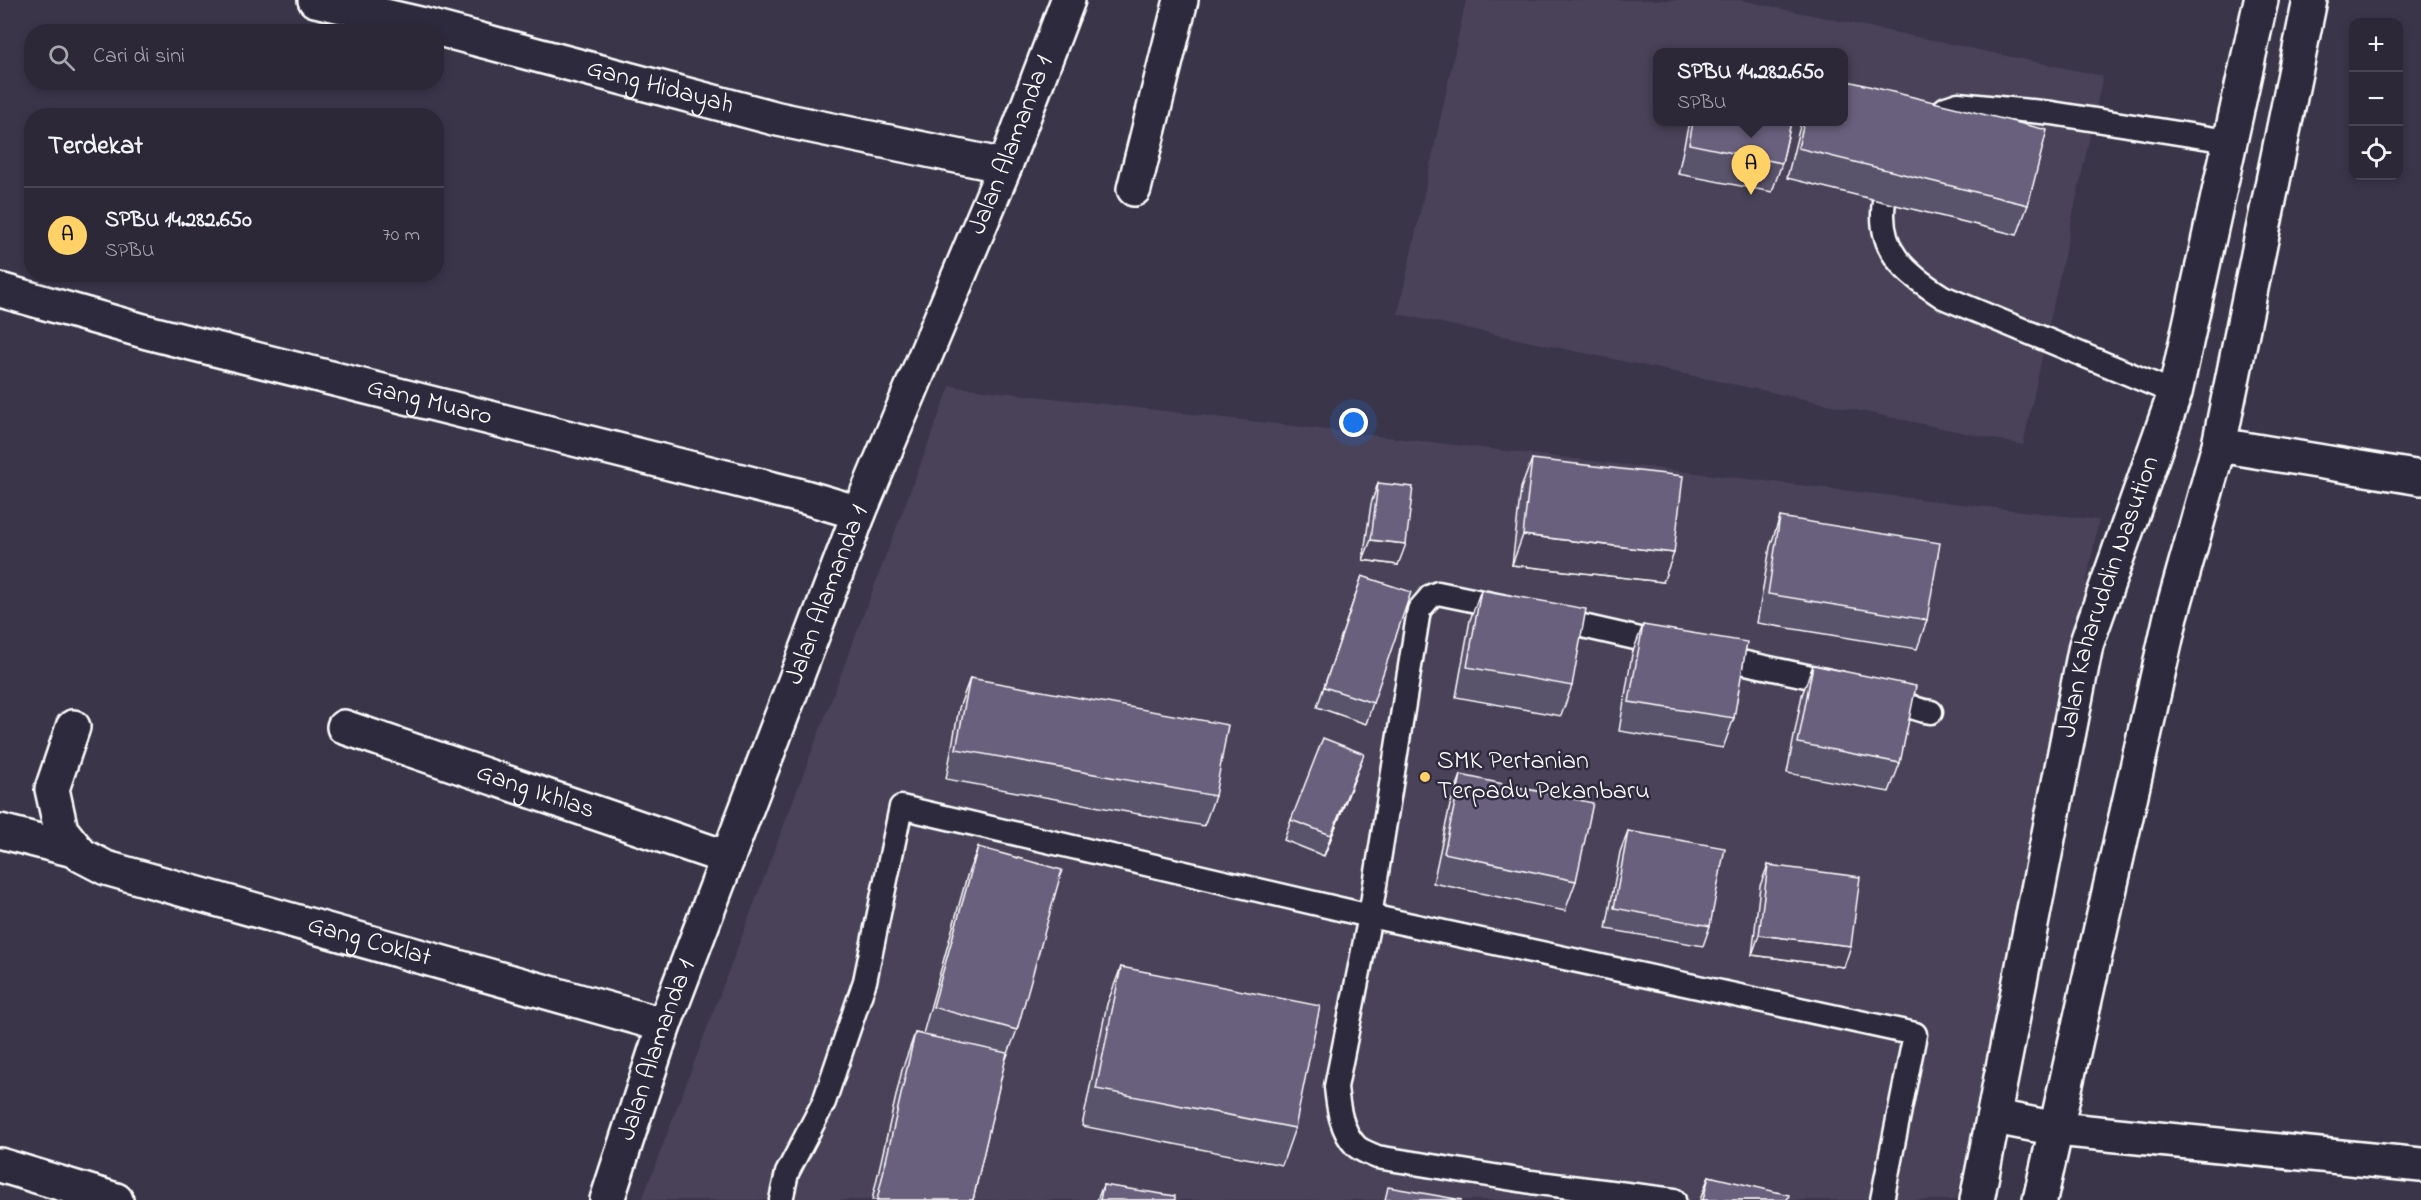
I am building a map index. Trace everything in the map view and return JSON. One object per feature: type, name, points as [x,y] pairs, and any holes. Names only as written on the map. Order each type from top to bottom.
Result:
[{"type":"main road","name":"Gang Hidayah","points":[[315,0],[420,24]]},
{"type":"main road","name":"Jalan Alamanda 1","points":[[607,1200],[664,1025],[859,513],[1005,166],[1068,0]]},
{"type":"main road","points":[[1134,189],[1181,0]]},
{"type":"main road","name":"Jalan Kaharuddin Nasution","points":[[1977,1200],[2086,645],[2175,393],[2228,141],[2261,0]]},
{"type":"main road","points":[[2040,1200],[2171,616],[2219,445],[2310,0]]},
{"type":"main road","name":"Gang Hidayah","points":[[444,30],[778,119],[1005,166]]},
{"type":"main road","name":"Gang Muaro","points":[[0,290],[147,332],[805,497],[859,513]]},
{"type":"main road","points":[[2219,445],[2421,478]]},
{"type":"main road","name":"Gang Coklat","points":[[73,727],[52,789],[61,830],[78,851]]},
{"type":"main road","name":"Gang Ikhlas","points":[[344,727],[728,858]]},
{"type":"main road","name":"Gang Coklat","points":[[0,831],[78,851],[106,868],[664,1025]]},
{"type":"main road","points":[[1995,1117],[2057,1130],[2421,1166]]},
{"type":"main road","points":[[0,1165],[116,1200]]},
{"type":"lane","points":[[1918,131],[1946,108],[1958,104],[2052,113],[2228,141]]},
{"type":"lane","points":[[1884,201],[1882,214],[1887,246],[1911,276],[1943,297],[2175,393]]},
{"type":"lane","points":[[1674,1200],[1531,1182],[1377,1157],[1356,1146],[1345,1128],[1338,1109],[1336,1087],[1370,916],[1419,610],[1431,596],[1438,593],[1863,689],[1891,696],[1914,710],[1930,712]]},
{"type":"lane","points":[[782,1200],[788,1173],[824,1102],[865,981],[901,807],[1370,916],[1915,1034],[1882,1200]]},
{"type":"shaded area","points":[[1466,0],[1740,0],[2103,76],[2023,445],[1398,314]]},
{"type":"shaded area","name":"SMK Pertanian Terpadu Pekanbaru","points":[[950,386],[2099,520],[1996,1034],[1956,1200],[642,1200]]},
{"type":"building","points":[[1848,81],[2047,130],[2028,205],[1798,148],[1803,126],[1848,126]]},
{"type":"building","points":[[1692,126],[1790,126],[1782,163],[1689,144]]},
{"type":"building","points":[[1532,459],[1683,476],[1674,553],[1523,535]]},
{"type":"building","points":[[1378,483],[1413,487],[1406,544],[1371,540]]},
{"type":"building","points":[[1780,517],[1940,543],[1927,620],[1768,594]]},
{"type":"building","points":[[1362,576],[1411,592],[1373,703],[1324,687]]},
{"type":"building","points":[[1481,590],[1586,609],[1572,686],[1467,667]]},
{"type":"building","points":[[1643,625],[1747,642],[1734,718],[1629,702]]},
{"type":"building","points":[[1813,665],[1916,686],[1900,763],[1798,743]]},
{"type":"building","points":[[970,678],[1228,725],[1215,796],[956,749]]},
{"type":"building","points":[[1323,738],[1364,754],[1331,835],[1291,820]]},
{"type":"building","points":[[1461,775],[1593,803],[1576,881],[1444,853]]},
{"type":"building","points":[[1628,831],[1725,848],[1710,926],[1614,908]]},
{"type":"building","points":[[978,847],[1062,870],[1017,1030],[933,1007]]},
{"type":"building","points":[[1768,865],[1860,877],[1851,946],[1759,935]]},
{"type":"building","points":[[1121,967],[1320,1006],[1295,1128],[1096,1089]]},
{"type":"building","points":[[915,1033],[1007,1053],[973,1200],[877,1200]]},
{"type":"building","points":[[1709,1176],[1789,1195],[1787,1200],[1703,1200]]},
{"type":"building","points":[[1103,1185],[1175,1196],[1175,1200],[1100,1200]]},
{"type":"building","points":[[1388,1187],[1462,1200],[1385,1200]]},
{"type":"place","name":"SPBU 14.282.650","points":[[1751,195]]},
{"type":"place","name":"SMK Pertanian Terpadu Pekanbaru","points":[[1425,777]]}]
